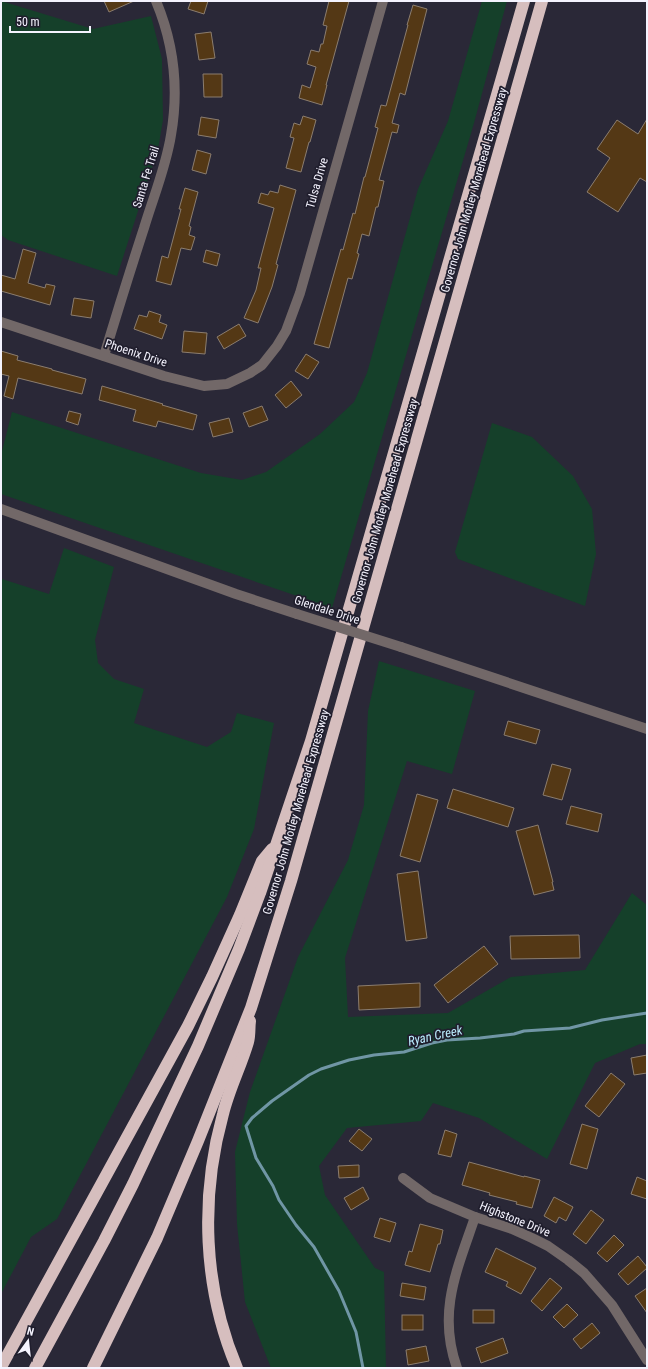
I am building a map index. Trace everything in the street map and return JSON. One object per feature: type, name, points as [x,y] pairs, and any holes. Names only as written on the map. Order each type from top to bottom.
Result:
[{"type":"highway","name":"Governor John Motley Morehead Expressway","points":[[35,1368],[133,1184],[198,1046],[239,949],[278,841],[316,725],[524,1]]},
{"type":"highway","name":"Governor John Motley Morehead Expressway","points":[[251,1008],[292,881],[542,1]]},
{"type":"highway","points":[[1,1367],[188,1026],[237,922],[262,861],[278,841]]},
{"type":"highway","points":[[93,1368],[157,1238],[198,1141],[251,1008]]},
{"type":"highway","points":[[237,1368],[227,1342],[216,1297],[211,1267],[208,1218],[214,1149],[226,1102],[248,1041],[251,1008]]},
{"type":"street","name":"Santa Fe Trail","points":[[104,356],[162,171],[171,136],[175,100],[174,66],[167,31],[156,1]]},
{"type":"street","name":"Tulsa Drive","points":[[262,365],[277,346],[286,331],[300,293],[383,1]]},
{"type":"street","name":"Phoenix Drive","points":[[1,322],[164,376],[204,386],[227,384],[250,373],[262,365]]},
{"type":"street","name":"Glendale Drive","points":[[1,509],[222,589],[647,729]]},
{"type":"street","name":"Highstone Drive","points":[[403,1178],[430,1198],[475,1217],[512,1229],[548,1246],[568,1260],[584,1273],[612,1305],[647,1360]]},
{"type":"street","points":[[458,1368],[449,1334],[448,1312],[452,1287],[475,1217]]},
{"type":"green space","points":[[1,1],[93,29],[151,16],[162,59],[163,120],[158,149],[117,276],[8,240],[1,235]]},
{"type":"green space","points":[[482,1],[507,1],[474,123],[332,608],[1,494],[1,455],[12,412],[201,473],[242,480],[266,472],[320,434],[354,402],[367,373],[418,189],[448,121]]},
{"type":"green space","points":[[492,423],[532,437],[573,476],[592,509],[596,554],[585,606],[458,559],[455,552]]},
{"type":"green space","points":[[64,548],[114,567],[95,640],[98,663],[114,679],[144,689],[134,723],[207,747],[231,732],[237,713],[274,723],[254,829],[227,897],[57,1219],[31,1237],[1,1294],[1,577],[2,579],[49,594]]},
{"type":"green space","points":[[379,661],[475,691],[452,774],[407,761],[345,958],[348,1017],[448,1013],[511,977],[585,970],[632,893],[647,905],[647,1044],[640,1044],[595,1063],[547,1159],[479,1118],[433,1103],[421,1121],[347,1128],[319,1166],[325,1195],[375,1268],[384,1272],[386,1368],[271,1368],[245,1302],[237,1224],[235,1152],[250,1092],[298,957],[348,860],[364,805],[368,711]]},
{"type":"building","points":[[104,1],[134,1],[109,12]]},
{"type":"building","points":[[191,1],[208,1],[204,14],[188,9]]},
{"type":"building","points":[[329,1],[349,1],[322,105],[299,98],[302,85],[310,88],[316,67],[307,64],[311,50],[319,52],[321,44],[323,44],[327,26],[323,25]]},
{"type":"building","points":[[413,5],[427,9],[405,95],[400,93],[392,123],[399,125],[397,133],[392,132],[379,180],[384,181],[378,207],[376,207],[369,236],[362,234],[357,253],[359,254],[352,279],[348,278],[329,348],[314,344],[341,249],[343,250],[353,213],[355,214],[378,128],[375,127],[381,105],[386,106]]},
{"type":"building","points":[[211,32],[215,58],[199,60],[195,34]]},
{"type":"building","points":[[203,74],[222,74],[222,97],[204,97]]},
{"type":"building","points":[[303,116],[316,120],[301,172],[286,168],[294,138],[290,137],[294,123],[300,125]]},
{"type":"building","points":[[201,117],[219,120],[216,138],[198,135]]},
{"type":"building","points":[[647,119],[647,182],[640,178],[618,212],[587,192],[610,158],[597,149],[617,120],[638,134]]},
{"type":"building","points":[[197,150],[211,154],[206,174],[192,170]]},
{"type":"building","points":[[280,185],[296,190],[276,264],[278,265],[272,287],[258,323],[244,318],[256,290],[261,268],[258,268],[274,208],[258,203],[261,193],[268,195],[270,191],[278,193]]},
{"type":"building","points":[[185,188],[198,192],[189,226],[191,227],[189,235],[195,237],[191,250],[181,248],[171,285],[156,281],[162,256],[168,258]]},
{"type":"building","points":[[23,249],[36,253],[28,283],[45,288],[46,284],[55,286],[50,305],[1,291],[1,275],[15,279]]},
{"type":"building","points":[[206,250],[220,254],[217,266],[203,262]]},
{"type":"building","points":[[74,298],[94,301],[91,318],[71,315]]},
{"type":"building","points":[[149,311],[161,315],[159,322],[167,325],[162,339],[134,329],[139,315],[147,317]]},
{"type":"building","points":[[239,324],[246,336],[224,349],[217,337]]},
{"type":"building","points":[[184,331],[207,333],[205,354],[182,352]]},
{"type":"building","points":[[1,351],[18,356],[17,360],[86,379],[82,394],[18,378],[13,399],[4,396],[9,376],[1,374]]},
{"type":"building","points":[[306,354],[319,362],[308,379],[295,371]]},
{"type":"building","points":[[291,381],[302,395],[286,408],[275,395]]},
{"type":"building","points":[[102,386],[197,415],[193,430],[158,421],[156,427],[133,421],[136,410],[99,400]]},
{"type":"building","points":[[262,406],[268,420],[249,427],[243,413]]},
{"type":"building","points":[[69,411],[81,414],[78,425],[66,421]]},
{"type":"building","points":[[229,418],[233,432],[213,437],[209,423]]},
{"type":"building","points":[[508,721],[540,730],[536,744],[504,735]]},
{"type":"building","points":[[552,764],[571,769],[562,800],[543,795]]},
{"type":"building","points":[[453,789],[514,808],[508,827],[447,808]]},
{"type":"building","points":[[417,794],[438,800],[420,862],[400,856]]},
{"type":"building","points":[[571,806],[602,814],[598,832],[566,824]]},
{"type":"building","points":[[538,825],[554,890],[534,895],[516,831]]},
{"type":"building","points":[[418,871],[427,938],[406,941],[397,874]]},
{"type":"building","points":[[579,935],[580,958],[511,959],[510,936]]},
{"type":"building","points":[[484,946],[498,964],[448,1003],[434,985]]},
{"type":"building","points":[[420,983],[420,1007],[359,1010],[358,986]]},
{"type":"building","points":[[647,1055],[647,1073],[634,1075],[631,1058]]},
{"type":"building","points":[[611,1073],[625,1084],[599,1117],[585,1106]]},
{"type":"building","points":[[582,1124],[598,1129],[587,1169],[570,1164]]},
{"type":"building","points":[[359,1129],[372,1139],[362,1151],[349,1141]]},
{"type":"building","points":[[445,1130],[457,1134],[451,1157],[438,1154]]},
{"type":"building","points":[[469,1162],[540,1180],[532,1208],[462,1185]]},
{"type":"building","points":[[359,1165],[359,1177],[339,1178],[338,1166]]},
{"type":"building","points":[[637,1177],[647,1181],[647,1199],[631,1194]]},
{"type":"building","points":[[363,1187],[369,1199],[351,1210],[344,1198]]},
{"type":"building","points":[[554,1197],[573,1207],[566,1221],[559,1217],[556,1223],[544,1216]]},
{"type":"building","points":[[591,1210],[604,1220],[586,1244],[573,1234]]},
{"type":"building","points":[[380,1218],[396,1223],[390,1242],[374,1237]]},
{"type":"building","points":[[420,1224],[443,1230],[440,1244],[438,1244],[430,1272],[405,1265],[409,1251],[412,1252]]},
{"type":"building","points":[[614,1235],[624,1245],[607,1262],[597,1253]]},
{"type":"building","points":[[496,1248],[536,1268],[521,1294],[506,1286],[508,1282],[485,1272]]},
{"type":"building","points":[[638,1256],[647,1268],[628,1285],[618,1274]]},
{"type":"building","points":[[550,1278],[562,1288],[542,1311],[531,1301]]},
{"type":"building","points":[[402,1283],[426,1287],[424,1300],[400,1296]]},
{"type":"building","points":[[647,1288],[647,1313],[635,1296]]},
{"type":"building","points":[[567,1304],[578,1315],[564,1328],[553,1317]]},
{"type":"building","points":[[473,1310],[494,1310],[494,1323],[473,1323]]},
{"type":"building","points":[[402,1315],[423,1315],[423,1330],[402,1330]]},
{"type":"building","points":[[592,1323],[600,1333],[581,1349],[573,1339]]},
{"type":"building","points":[[503,1338],[508,1353],[481,1363],[476,1348]]},
{"type":"building","points":[[426,1346],[429,1361],[408,1365],[406,1350]]},
{"type":"waterway","name":"Ryan Creek","points":[[363,1368],[356,1332],[339,1291],[314,1247],[296,1225],[279,1200],[273,1186],[256,1158],[246,1126],[252,1118],[272,1101],[309,1075],[321,1069],[349,1060],[374,1055],[404,1052],[447,1040],[480,1038],[514,1034],[524,1031],[570,1028],[602,1020],[647,1013]]}]
